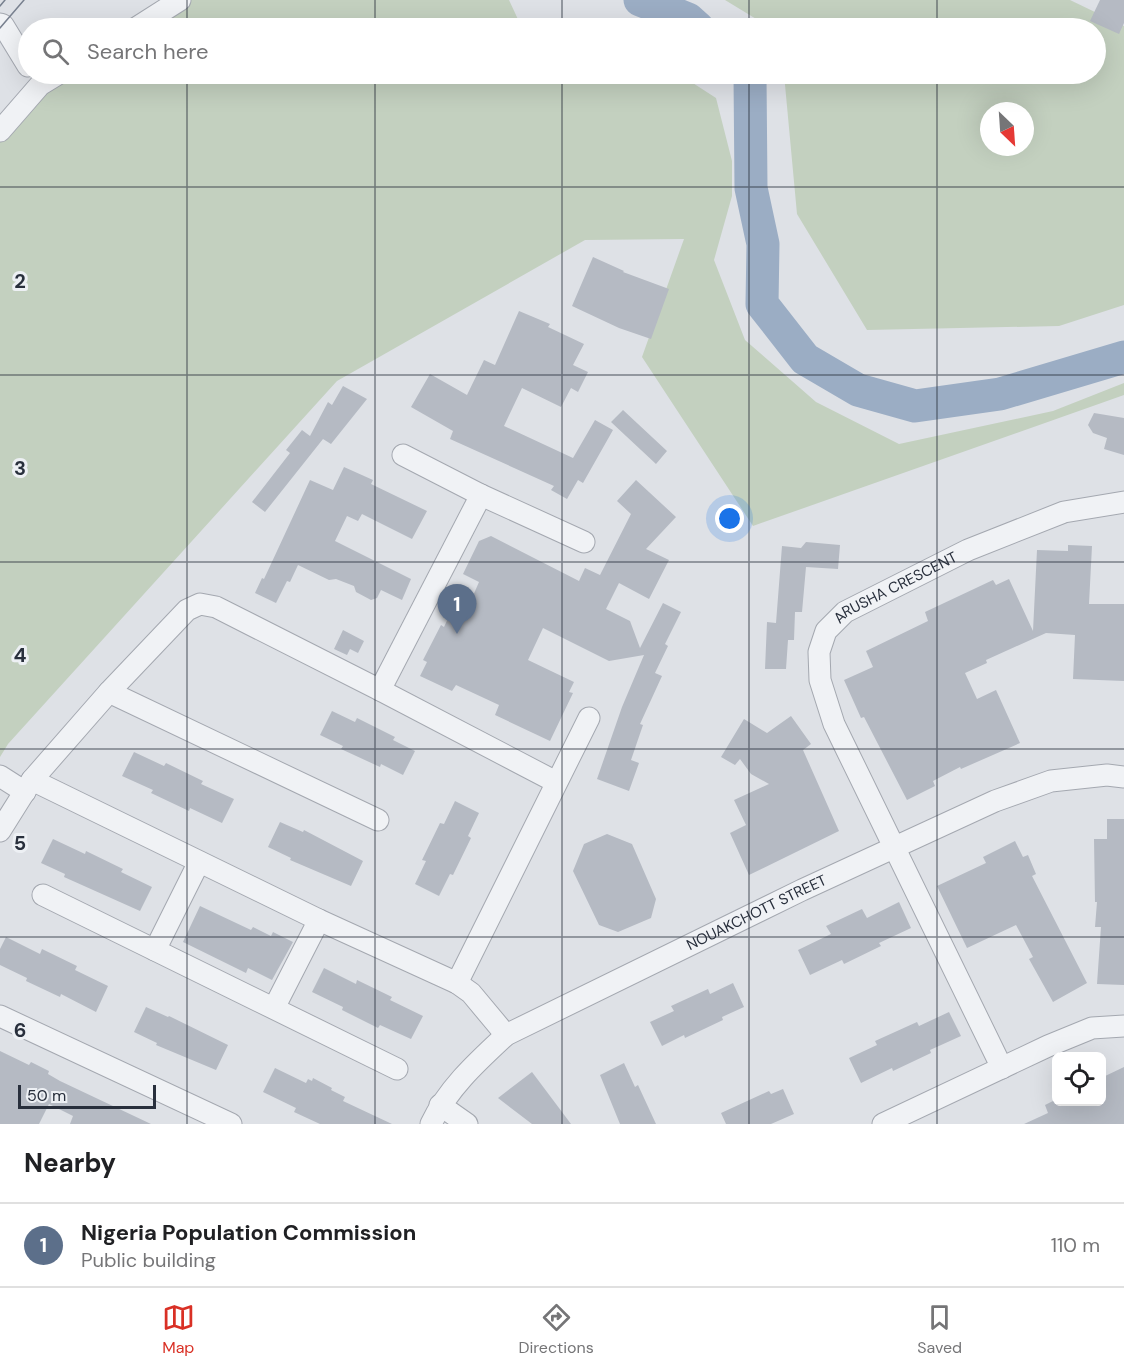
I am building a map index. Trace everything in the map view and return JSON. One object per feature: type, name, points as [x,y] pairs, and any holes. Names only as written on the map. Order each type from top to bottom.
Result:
[{"type":"street","points":[[152,18],[180,0]]},
{"type":"street","points":[[0,24],[3,25],[18,50]]},
{"type":"street","points":[[0,131],[33,84]]},
{"type":"street","points":[[403,455],[481,495],[584,542]]},
{"type":"street","points":[[380,690],[481,495]]},
{"type":"street","name":"ARUSHA CRESCENT","points":[[1002,1068],[834,724],[820,680],[819,652],[826,631],[844,612],[968,550],[1064,512],[1124,502]]},
{"type":"street","points":[[0,831],[28,786],[109,692],[187,610],[200,604],[216,607],[556,783]]},
{"type":"street","points":[[109,692],[378,820]]},
{"type":"street","points":[[457,982],[589,717]]},
{"type":"street","name":"NOUAKCHOTT STREET","points":[[435,1115],[472,1066],[506,1035],[802,890],[994,801],[1051,781],[1107,775],[1124,777]]},
{"type":"street","points":[[0,776],[28,786],[199,862],[319,920],[457,982],[471,993],[506,1035]]},
{"type":"street","points":[[155,950],[199,862]]},
{"type":"street","points":[[43,895],[397,1069]]},
{"type":"street","points":[[274,1008],[319,920]]},
{"type":"street","points":[[0,1016],[231,1124]]},
{"type":"street","points":[[883,1124],[1048,1046],[1092,1028],[1124,1026]]},
{"type":"street","points":[[435,1115],[466,1124]]},
{"type":"green space","points":[[180,0],[509,0],[517,18],[152,18]]},
{"type":"green space","points":[[725,0],[1070,0],[1124,26],[1124,305],[1059,326],[867,330],[797,214],[785,84],[1106,84],[1106,18],[755,18]]},
{"type":"green space","points":[[48,84],[694,84],[716,98],[732,161],[732,196],[714,260],[745,340],[816,402],[899,444],[1053,411],[1124,383],[1124,395],[753,526],[642,357],[684,239],[585,240],[337,381],[8,744],[0,757],[0,131]]},
{"type":"building","points":[[1100,0],[1124,0],[1124,23],[1119,34],[1106,28],[1106,18],[1091,18]]},
{"type":"building","points":[[593,257],[623,272],[669,289],[651,339],[619,328],[572,306]]},
{"type":"building","points":[[519,311],[550,324],[548,327],[584,344],[573,365],[588,372],[578,392],[571,388],[561,407],[522,388],[504,426],[573,458],[595,420],[613,430],[583,483],[578,480],[567,499],[551,490],[554,486],[450,439],[453,431],[411,407],[430,374],[467,395],[484,360],[495,365]]},
{"type":"building","points":[[343,386],[367,399],[331,444],[323,439],[265,512],[252,502],[290,453],[286,450],[302,430],[310,436],[328,402],[332,405]]},
{"type":"building","points":[[623,410],[667,451],[656,464],[611,422]]},
{"type":"building","points":[[1094,413],[1124,418],[1124,455],[1104,449],[1107,438],[1093,433],[1088,425]]},
{"type":"building","points":[[344,467],[373,480],[371,484],[427,511],[412,539],[362,514],[358,521],[347,516],[335,541],[411,579],[402,600],[381,590],[377,598],[371,600],[356,592],[354,586],[336,579],[329,580],[298,565],[276,603],[255,593],[262,578],[264,579],[310,480],[333,490]]},
{"type":"building","points":[[636,480],[676,517],[646,549],[669,560],[649,599],[619,583],[606,609],[630,621],[640,648],[663,603],[681,612],[665,644],[668,646],[655,673],[662,676],[640,724],[643,725],[631,760],[639,763],[629,791],[597,779],[622,707],[644,655],[609,661],[543,628],[528,660],[574,682],[569,692],[573,693],[550,741],[495,715],[499,705],[456,685],[452,691],[420,676],[427,662],[423,660],[441,625],[444,627],[453,608],[465,614],[479,582],[463,574],[479,541],[491,536],[579,581],[585,568],[600,575],[631,514],[617,501]]},
{"type":"building","points":[[806,542],[840,545],[838,569],[806,567],[802,612],[795,612],[794,640],[788,640],[786,669],[765,669],[767,622],[776,623],[782,546],[801,548]]},
{"type":"building","points":[[1068,545],[1092,546],[1089,604],[1124,604],[1124,681],[1073,679],[1075,635],[1046,633],[986,660],[987,663],[965,673],[977,699],[996,690],[1020,743],[961,769],[960,767],[933,781],[935,786],[907,800],[864,717],[861,718],[844,680],[873,667],[866,651],[928,621],[925,612],[993,580],[996,585],[1009,579],[1033,631],[1037,550],[1068,551]]},
{"type":"building","points":[[343,630],[364,641],[358,653],[350,649],[347,655],[334,649]]},
{"type":"building","points":[[332,711],[355,722],[357,718],[395,737],[393,740],[415,751],[403,775],[341,749],[343,746],[320,735]]},
{"type":"building","points":[[791,716],[811,744],[803,750],[839,831],[749,875],[730,833],[746,825],[734,800],[769,784],[751,774],[740,759],[735,765],[721,757],[744,719],[767,733]]},
{"type":"building","points":[[134,752],[164,766],[166,763],[203,781],[201,784],[234,799],[222,823],[190,808],[189,811],[151,793],[153,790],[122,776]]},
{"type":"building","points":[[455,801],[479,813],[468,836],[471,838],[453,875],[450,874],[439,896],[415,884],[426,861],[422,860],[440,823],[444,824]]},
{"type":"building","points":[[1107,819],[1124,819],[1124,985],[1097,984],[1101,927],[1095,927],[1097,902],[1095,902],[1094,839],[1107,839]]},
{"type":"building","points":[[280,822],[303,832],[304,830],[363,861],[351,886],[290,860],[291,858],[268,847]]},
{"type":"building","points":[[607,834],[632,844],[656,899],[651,918],[618,932],[599,925],[573,871],[584,844]]},
{"type":"building","points":[[53,839],[85,854],[86,851],[123,869],[121,872],[152,887],[140,911],[64,877],[65,874],[41,863]]},
{"type":"building","points":[[1015,841],[1023,857],[1028,855],[1036,874],[1032,876],[1087,983],[1053,1002],[1029,959],[1033,957],[1016,925],[967,948],[937,886],[986,863],[983,857]]},
{"type":"building","points":[[899,902],[911,928],[879,943],[881,946],[844,964],[842,960],[810,975],[798,950],[831,934],[826,926],[862,909],[867,918]]},
{"type":"building","points":[[200,906],[251,930],[253,927],[271,936],[273,932],[293,942],[272,980],[248,968],[246,973],[183,942]]},
{"type":"building","points":[[6,937],[40,954],[42,949],[77,966],[75,970],[108,986],[96,1012],[61,994],[60,997],[26,981],[27,978],[0,965],[0,949]]},
{"type":"building","points":[[324,968],[356,984],[357,980],[392,997],[390,1000],[423,1016],[411,1039],[380,1025],[378,1028],[312,992]]},
{"type":"building","points":[[733,983],[744,1007],[722,1017],[723,1020],[662,1046],[650,1022],[674,1011],[671,1006],[708,989],[710,994]]},
{"type":"building","points":[[146,1007],[228,1045],[216,1070],[156,1045],[157,1043],[134,1032]]},
{"type":"building","points":[[949,1012],[961,1036],[893,1071],[892,1068],[861,1083],[849,1058],[877,1045],[875,1041],[917,1022],[919,1026]]},
{"type":"building","points":[[0,1051],[29,1065],[31,1062],[49,1071],[48,1074],[60,1081],[151,1124],[70,1124],[73,1116],[49,1104],[39,1124],[0,1124]]},
{"type":"building","points":[[624,1063],[635,1087],[638,1085],[656,1124],[620,1124],[600,1075]]},
{"type":"building","points":[[1124,1067],[1124,1124],[1024,1124],[1048,1113],[1045,1105],[1052,1102],[1052,1106],[1106,1106],[1106,1076]]},
{"type":"building","points":[[275,1068],[306,1083],[308,1079],[312,1081],[313,1078],[345,1097],[343,1101],[392,1124],[320,1124],[294,1112],[296,1108],[263,1092]]},
{"type":"building","points":[[532,1072],[571,1124],[532,1124],[498,1098]]},
{"type":"building","points":[[783,1089],[794,1114],[771,1124],[726,1124],[721,1113],[769,1091],[771,1094]]},
{"type":"waterway","points":[[640,0],[685,18]]},
{"type":"waterway","points":[[750,84],[751,188],[763,244],[762,304],[805,359],[858,390],[915,406],[1000,394],[1124,357]]},
{"type":"tram line","points":[[0,6],[5,0]]},
{"type":"tram line","points":[[0,28],[24,0]]},
{"type":"place","name":"Nigeria Population Commission","points":[[457,634]]}]
